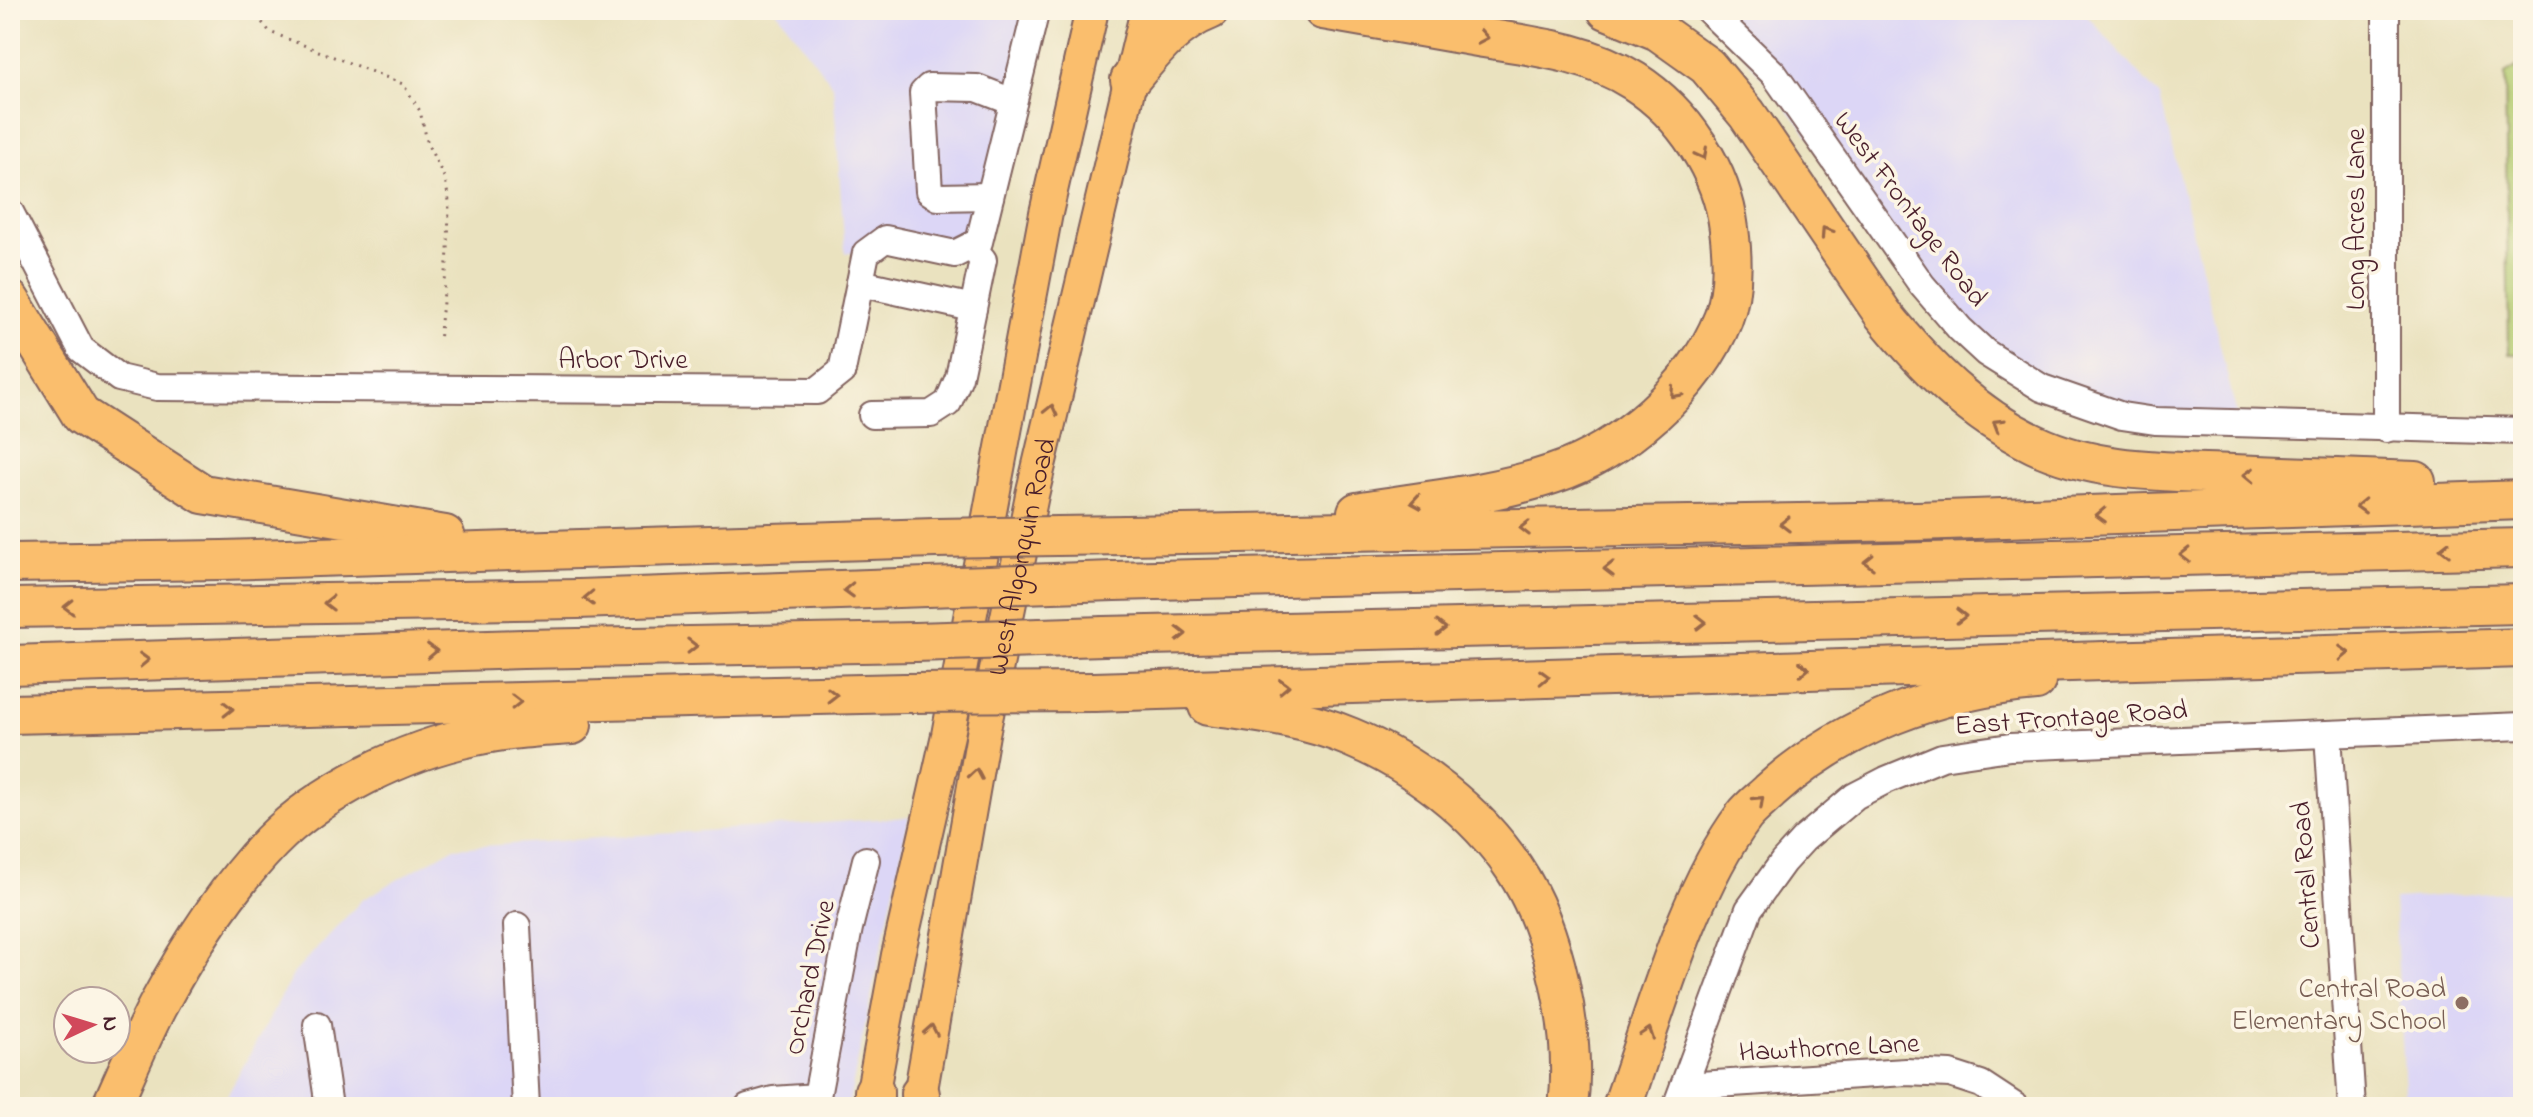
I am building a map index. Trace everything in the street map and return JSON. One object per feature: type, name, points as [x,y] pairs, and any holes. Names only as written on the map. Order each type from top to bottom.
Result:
[{"type":"highway","points":[[1130,80],[1169,33],[1190,18],[1210,10]]},
{"type":"highway","points":[[1228,533],[1494,490],[1555,474],[1622,439],[1668,401],[1711,344],[1724,317],[1730,293],[1733,266],[1727,214],[1705,158],[1672,111],[1635,81],[1580,55],[1323,10]]},
{"type":"highway","points":[[1607,10],[1658,31],[1707,66],[1747,114],[1907,345],[1980,413],[2038,446],[2105,466],[2156,471],[2523,485]]},
{"type":"highway","points":[[10,300],[81,415],[203,494],[431,533],[567,548]]},
{"type":"highway","points":[[10,563],[222,560],[935,538],[1902,522],[2523,500]]},
{"type":"highway","points":[[10,608],[562,599],[1114,581],[2523,548]]},
{"type":"highway","points":[[10,665],[523,649],[2523,604]]},
{"type":"highway","points":[[10,714],[905,693],[1094,692],[2523,648]]},
{"type":"highway","points":[[1622,1107],[1680,942],[1703,887],[1727,842],[1746,814],[1787,776],[1839,740],[1892,715],[2007,684],[2141,674],[2300,655]]},
{"type":"highway","points":[[1094,692],[1255,712],[1325,729],[1382,752],[1448,798],[1477,824],[1515,869],[1543,930],[1564,998],[1570,1046],[1568,1107]]},
{"type":"highway","points":[[111,1107],[157,1008],[212,916],[272,841],[299,817],[338,791],[407,757],[470,737],[509,730],[661,720],[766,696]]},
{"type":"main road","name":"West Algonquin Road","points":[[873,1102],[898,955],[948,735],[1046,213],[1092,10]]},
{"type":"main road","name":"West Algonquin Road","points":[[920,1103],[983,734],[1032,495],[1147,10]]},
{"type":"street","points":[[872,415],[931,414],[948,403],[959,377],[983,260],[971,246],[979,242],[1036,10]]},
{"type":"street","name":"West Frontage Road","points":[[1708,10],[1774,74],[1922,285],[1960,329],[1986,353],[2042,388],[2122,416],[2155,421],[2523,431]]},
{"type":"street","name":"Long Acres Lane","points":[[2386,10],[2386,429]]},
{"type":"street","points":[[990,196],[938,197],[929,191],[923,93],[929,87],[977,88],[1013,102]]},
{"type":"street","name":"Arbor Drive","points":[[10,212],[81,349],[119,378],[157,387],[817,391],[842,371],[866,253],[885,239],[955,254],[971,246]]},
{"type":"street","points":[[860,283],[973,308]]},
{"type":"street","name":"East Frontage Road","points":[[1680,1096],[1749,909],[1804,839],[1855,796],[1886,780],[1942,757],[2010,747],[2523,726]]},
{"type":"street","name":"Central Road","points":[[2328,734],[2352,1107]]},
{"type":"street","name":"Orchard Drive","points":[[816,1102],[849,928],[866,860]]},
{"type":"street","points":[[517,926],[526,1107]]},
{"type":"street","points":[[317,1025],[329,1107]]},
{"type":"street","name":"Hawthorne Lane","points":[[1680,1096],[1906,1072],[1950,1074],[1981,1084],[2016,1107]]},
{"type":"street","points":[[748,1107],[773,1100],[816,1102]]},
{"type":"path","points":[[252,10],[270,32],[403,84],[420,111],[428,145],[445,179],[449,201],[448,252],[439,342]]},
{"type":"shaded area","points":[[776,10],[1036,10],[979,242],[886,240],[866,253],[845,253],[833,86]]},
{"type":"shaded area","points":[[1708,10],[2082,10],[2160,97],[2239,424],[2155,421],[2013,371],[1867,208]]},
{"type":"shaded area","points":[[909,817],[848,1107],[221,1107],[294,973],[362,900],[453,848]]},
{"type":"shaded area","name":"Central Road Elementary School","points":[[2523,891],[2523,1107],[2406,1107],[2394,899]]},
{"type":"green space","points":[[2523,63],[2523,354],[2509,354],[2505,74]]},
{"type":"place","name":"Central Road Elementary School","points":[[2462,1003]]}]
